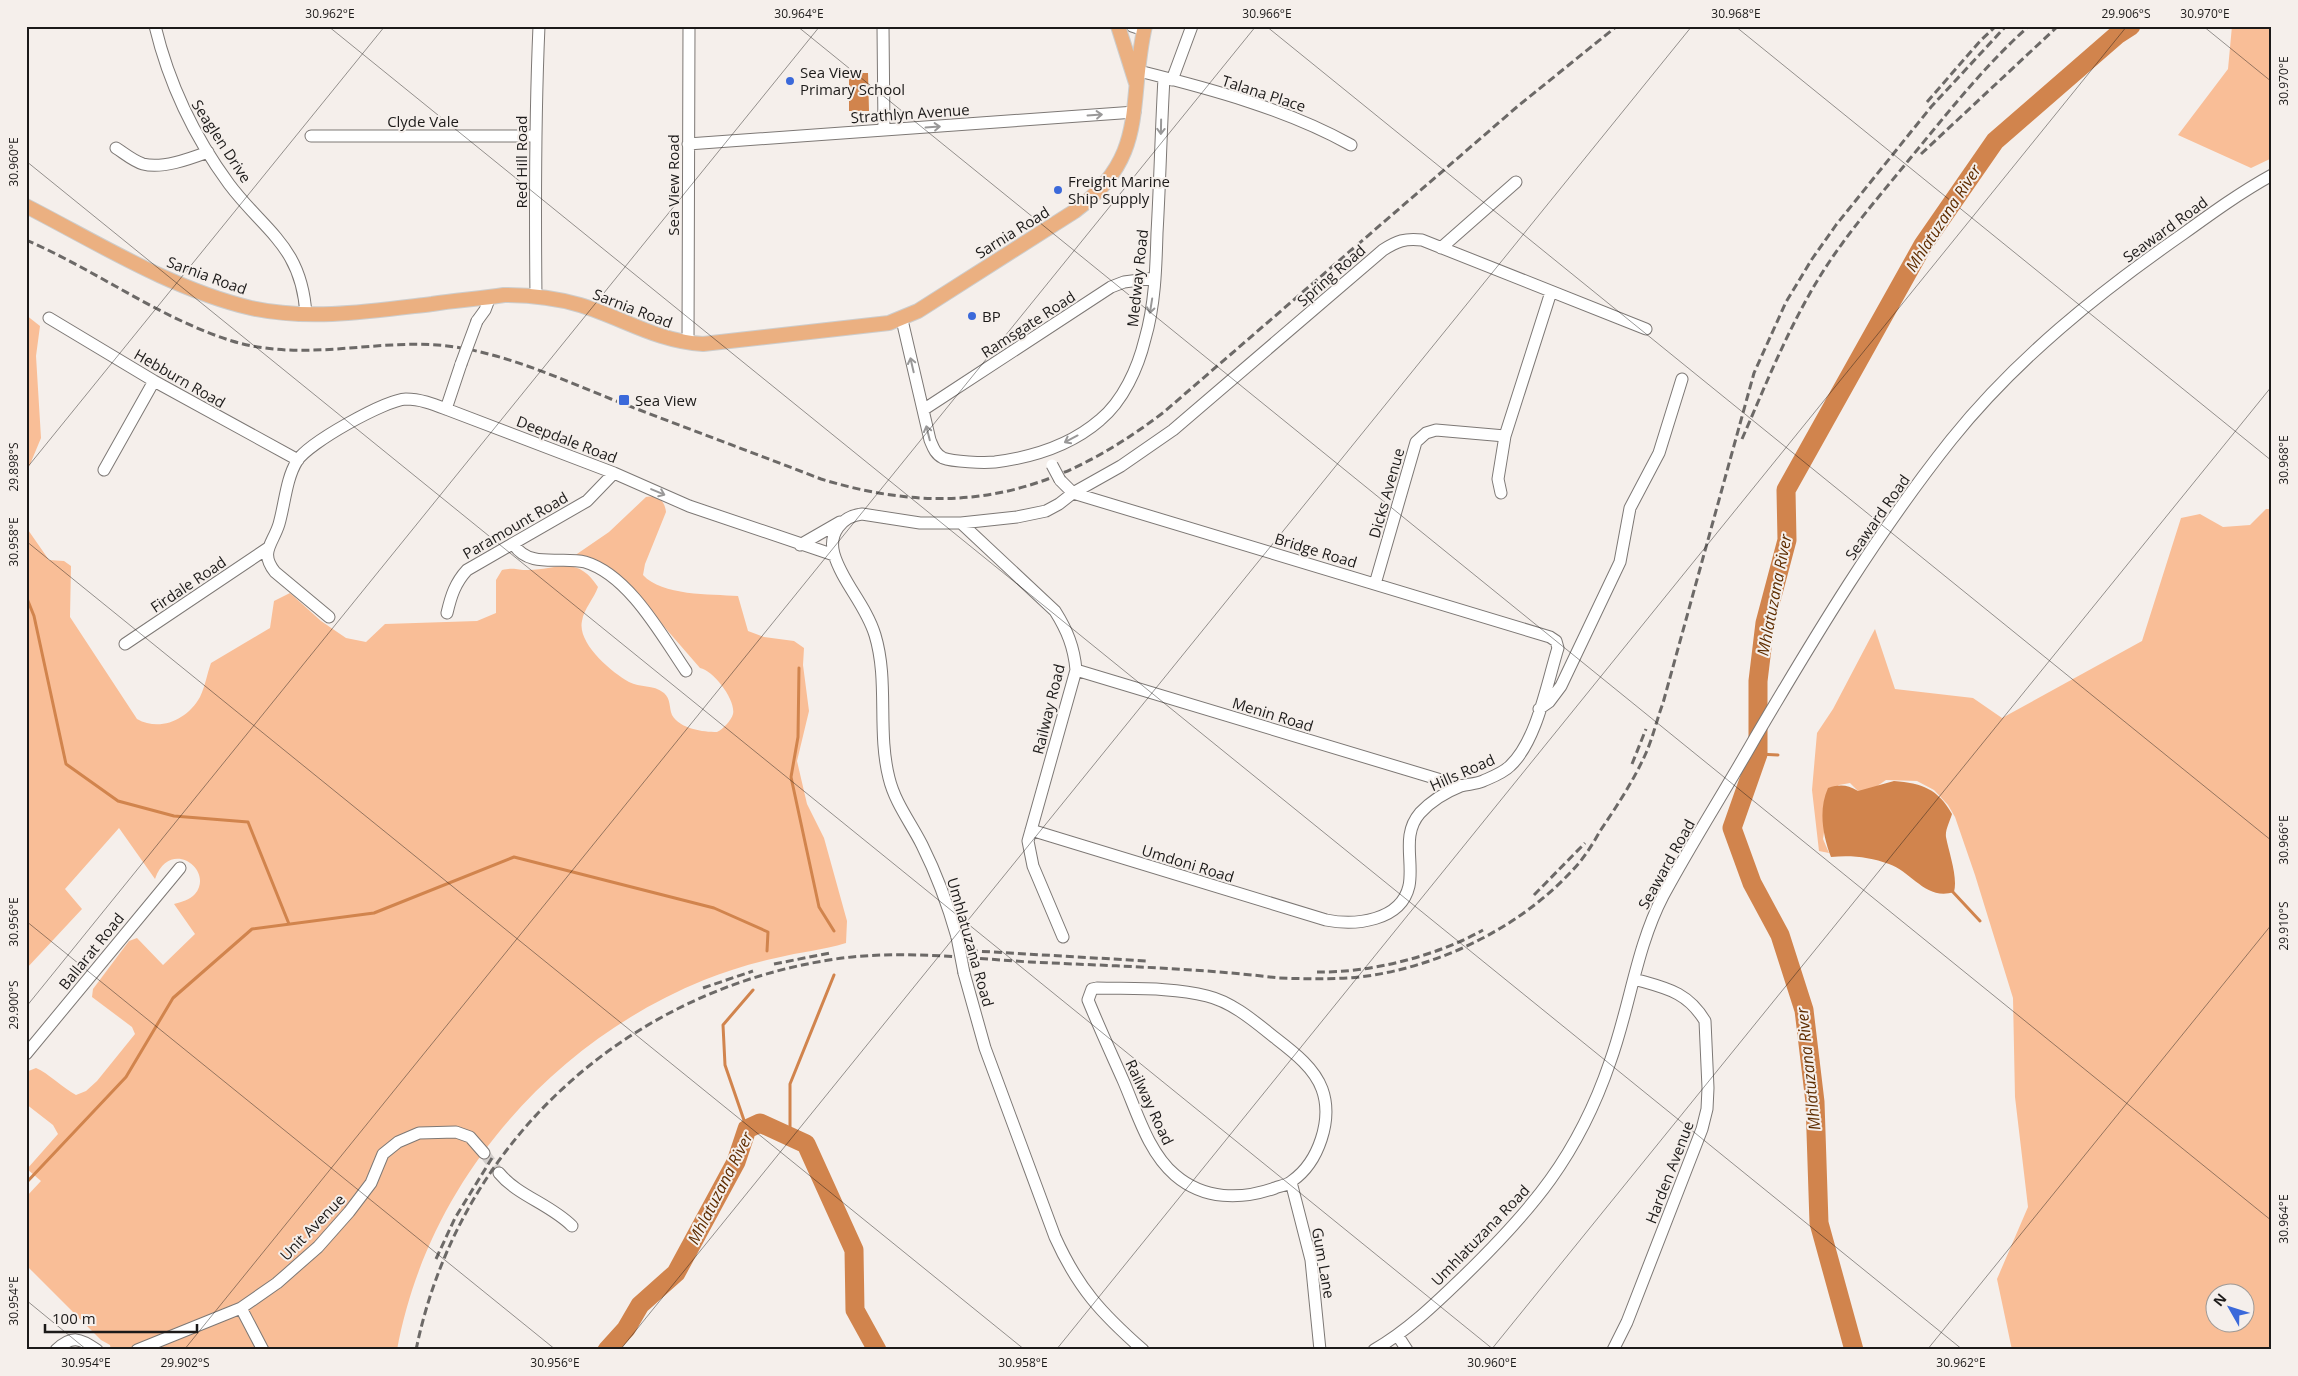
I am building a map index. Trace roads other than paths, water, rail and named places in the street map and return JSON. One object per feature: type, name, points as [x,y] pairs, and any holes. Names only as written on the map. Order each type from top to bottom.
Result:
[{"type":"main road","points":[[1118,26],[1137,86]]},
{"type":"main road","name":"Sarnia Road","points":[[26,206],[195,291],[252,308],[306,315],[332,314],[504,295],[536,297],[580,305],[654,335],[688,343],[703,344],[890,323],[902,320],[1089,201],[1111,178],[1127,148],[1135,112],[1139,71],[1140,27]]},
{"type":"street","name":"Seaglen Drive","points":[[155,26],[163,60],[180,103],[229,184],[282,244],[302,282],[306,315]]},
{"type":"street","name":"Red Hill Road","points":[[536,297],[537,196],[534,136],[539,26]]},
{"type":"street","name":"Sea View Road","points":[[688,26],[688,343]]},
{"type":"street","points":[[883,26],[884,130]]},
{"type":"street","name":"Medway Road","points":[[902,320],[930,440],[934,451],[942,458],[991,462],[1023,458],[1074,439],[1100,420],[1123,392],[1136,366],[1146,338],[1155,278],[1168,79],[1192,26]]},
{"type":"street","points":[[1139,71],[1168,79]]},
{"type":"street","name":"Talana Place","points":[[1168,79],[1312,125],[1351,145]]},
{"type":"street","name":"Strathlyn Avenue","points":[[688,144],[1135,112]]},
{"type":"street","name":"Clyde Vale","points":[[312,136],[534,136]]},
{"type":"street","points":[[116,148],[134,160],[151,165],[190,159],[208,152]]},
{"type":"street","name":"Seaward Road","points":[[1634,979],[1639,953],[1648,928],[1686,856],[1800,662],[1864,561],[1930,467],[1980,408],[2021,364],[2080,310],[2146,259],[2231,200],[2272,175]]},
{"type":"street","points":[[1441,248],[1516,182]]},
{"type":"street","name":"Spring Road","points":[[1073,493],[1121,466],[1173,430],[1383,250],[1397,241],[1409,239],[1422,240],[1646,329]]},
{"type":"street","name":"Ramsgate Road","points":[[923,410],[1110,287],[1124,282],[1155,278]]},
{"type":"street","points":[[1501,493],[1498,479],[1505,436],[1551,292]]},
{"type":"street","points":[[446,409],[477,321],[485,310],[490,297]]},
{"type":"street","name":"Hebburn Road","points":[[49,318],[154,381],[298,460]]},
{"type":"street","points":[[1539,709],[1549,702],[1561,686],[1620,562],[1630,508],[1658,453],[1682,379]]},
{"type":"street","points":[[104,470],[154,381]]},
{"type":"street","name":"Deepdale Road","points":[[298,460],[316,444],[373,410],[391,402],[404,399],[416,400],[446,409],[614,473],[690,506],[834,555]]},
{"type":"street","name":"Dicks Avenue","points":[[1375,584],[1416,442],[1426,433],[1436,430],[1505,436]]},
{"type":"street","points":[[800,544],[854,515],[862,514],[920,523],[961,523],[1017,518],[1046,510],[1059,504],[1073,493],[1060,480],[1046,451]]},
{"type":"street","points":[[298,460],[289,480],[279,524],[268,548],[269,565],[329,618]]},
{"type":"street","name":"Paramount Road","points":[[446,613],[456,583],[466,570],[476,563],[514,545],[586,501],[614,473]]},
{"type":"street","name":"Bridge Road","points":[[1073,493],[1550,637]]},
{"type":"street","points":[[834,555],[834,535],[843,521]]},
{"type":"street","name":"Railway Road","points":[[961,523],[1055,611],[1071,640],[1076,670],[1028,841],[1033,866],[1063,938]]},
{"type":"street","points":[[514,545],[520,554],[531,559],[585,562],[611,576],[626,588],[686,671]]},
{"type":"street","name":"Firdale Road","points":[[125,644],[268,548]]},
{"type":"street","name":"Umhlatuzana Road","points":[[834,555],[869,617],[876,636],[884,750],[896,800],[938,879],[957,937],[964,973],[985,1048],[1055,1237],[1068,1267],[1084,1292],[1106,1318],[1142,1350]]},
{"type":"street","name":"Hills Road","points":[[1337,923],[1368,921],[1394,911],[1409,886],[1409,835],[1414,822],[1428,805],[1441,796],[1462,786],[1481,782],[1509,768],[1527,745],[1558,648],[1556,641],[1550,637]]},
{"type":"street","name":"Menin Road","points":[[1076,670],[1462,786]]},
{"type":"street","name":"Umdoni Road","points":[[1031,830],[1337,923]]},
{"type":"street","name":"Ballarat Road","points":[[26,1054],[180,868]]},
{"type":"street","name":"Umhlatuzana Road","points":[[1374,1350],[1398,1336],[1428,1310],[1516,1224],[1547,1187],[1569,1153],[1596,1100],[1611,1061],[1634,979]]},
{"type":"street","name":"Harden Avenue","points":[[1612,1350],[1637,1299],[1702,1129],[1707,1109],[1705,1021],[1698,1009],[1676,992],[1634,979]]},
{"type":"street","name":"Railway Road","points":[[1092,989],[1186,991],[1209,996],[1249,1018],[1297,1055],[1306,1064],[1322,1088],[1326,1116],[1323,1133],[1314,1154],[1304,1170],[1291,1182],[1238,1197],[1205,1192],[1175,1175],[1154,1150],[1140,1120],[1088,1000],[1092,989]]},
{"type":"street","name":"Unit Avenue","points":[[137,1350],[241,1308],[277,1283],[318,1247],[361,1198],[374,1177],[383,1154],[398,1142],[419,1133],[456,1132],[470,1137],[484,1154]]},
{"type":"street","points":[[499,1172],[511,1185],[552,1209],[572,1226]]},
{"type":"street","name":"Gum Lane","points":[[1291,1182],[1311,1260],[1320,1350]]},
{"type":"street","points":[[241,1308],[263,1350]]},
{"type":"street","points":[[1398,1336],[1406,1350]]},
{"type":"street","points":[[56,1350],[64,1343],[74,1339],[85,1342],[97,1350]]},
{"type":"waterway","name":"Mhlatuzana River","points":[[1854,1350],[1819,1223],[1815,1102],[1804,1010],[1780,935],[1752,883],[1732,828],[1758,754],[1758,681],[1765,623],[1787,540],[1786,490],[1923,245],[1995,141],[2117,35],[2131,26]]},
{"type":"waterway","points":[[26,596],[34,616],[66,764],[118,801],[174,816],[248,822],[289,924]]},
{"type":"waterway","points":[[799,668],[798,737],[791,777],[819,907],[834,931]]},
{"type":"waterway","points":[[1758,754],[1778,755]]},
{"type":"waterway","points":[[26,1183],[126,1077],[173,998],[252,929],[374,913],[514,857],[714,908],[768,932],[767,951]]},
{"type":"waterway","points":[[1952,891],[1980,921]]},
{"type":"waterway","points":[[790,1136],[790,1084],[834,975]]},
{"type":"waterway","points":[[747,1129],[725,1065],[723,1025],[753,990]]},
{"type":"waterway","name":"Mhlatuzana River","points":[[607,1350],[626,1329],[640,1305],[676,1273],[736,1162],[747,1129],[760,1123],[806,1144],[854,1250],[855,1310],[877,1350]]},
{"type":"tunnel","points":[[484,1153],[499,1173]]},
{"type":"railway","points":[[26,240],[179,320],[232,341],[262,348],[291,350],[321,350],[408,344],[438,345],[486,353],[540,371],[821,479],[870,491],[916,498],[959,498],[1002,492],[1042,481],[1083,464],[1123,441],[1164,412],[1518,106],[1617,26]]},
{"type":"railway","points":[[1927,102],[1981,40],[1996,26]]},
{"type":"railway","points":[[416,1350],[437,1275],[469,1207],[511,1145],[561,1090],[619,1044],[683,1006],[754,978],[829,960],[879,955],[929,955],[1186,970],[1279,978],[1326,979],[1362,977],[1403,969],[1459,949],[1512,921],[1536,904],[1559,884],[1585,855],[1625,793],[1651,741],[1754,373],[1786,302],[1812,259],[1836,225],[1931,107],[2006,26]]},
{"type":"railway","points":[[1742,439],[1791,330],[1831,259],[1868,209],[1951,109],[1996,57],[2029,26]]},
{"type":"railway","points":[[1921,154],[2058,26]]},
{"type":"railway","points":[[1632,764],[1646,729]]},
{"type":"railway","points":[[1534,895],[1585,843]]},
{"type":"railway","points":[[1317,972],[1359,970],[1403,961],[1445,948],[1483,930]]},
{"type":"railway","points":[[958,950],[1147,961]]},
{"type":"railway","points":[[774,964],[830,953]]},
{"type":"railway","points":[[703,988],[753,971]]},
{"type":"railway","points":[[436,1259],[455,1218],[492,1158]]},
{"type":"place","name":"Sea View Primary School","points":[[790,81]]},
{"type":"place","name":"Freight Marine Ship Supply","points":[[1058,190]]},
{"type":"place","name":"BP","points":[[972,316]]},
{"type":"place","name":"Sea View","points":[[624,400]]}]
